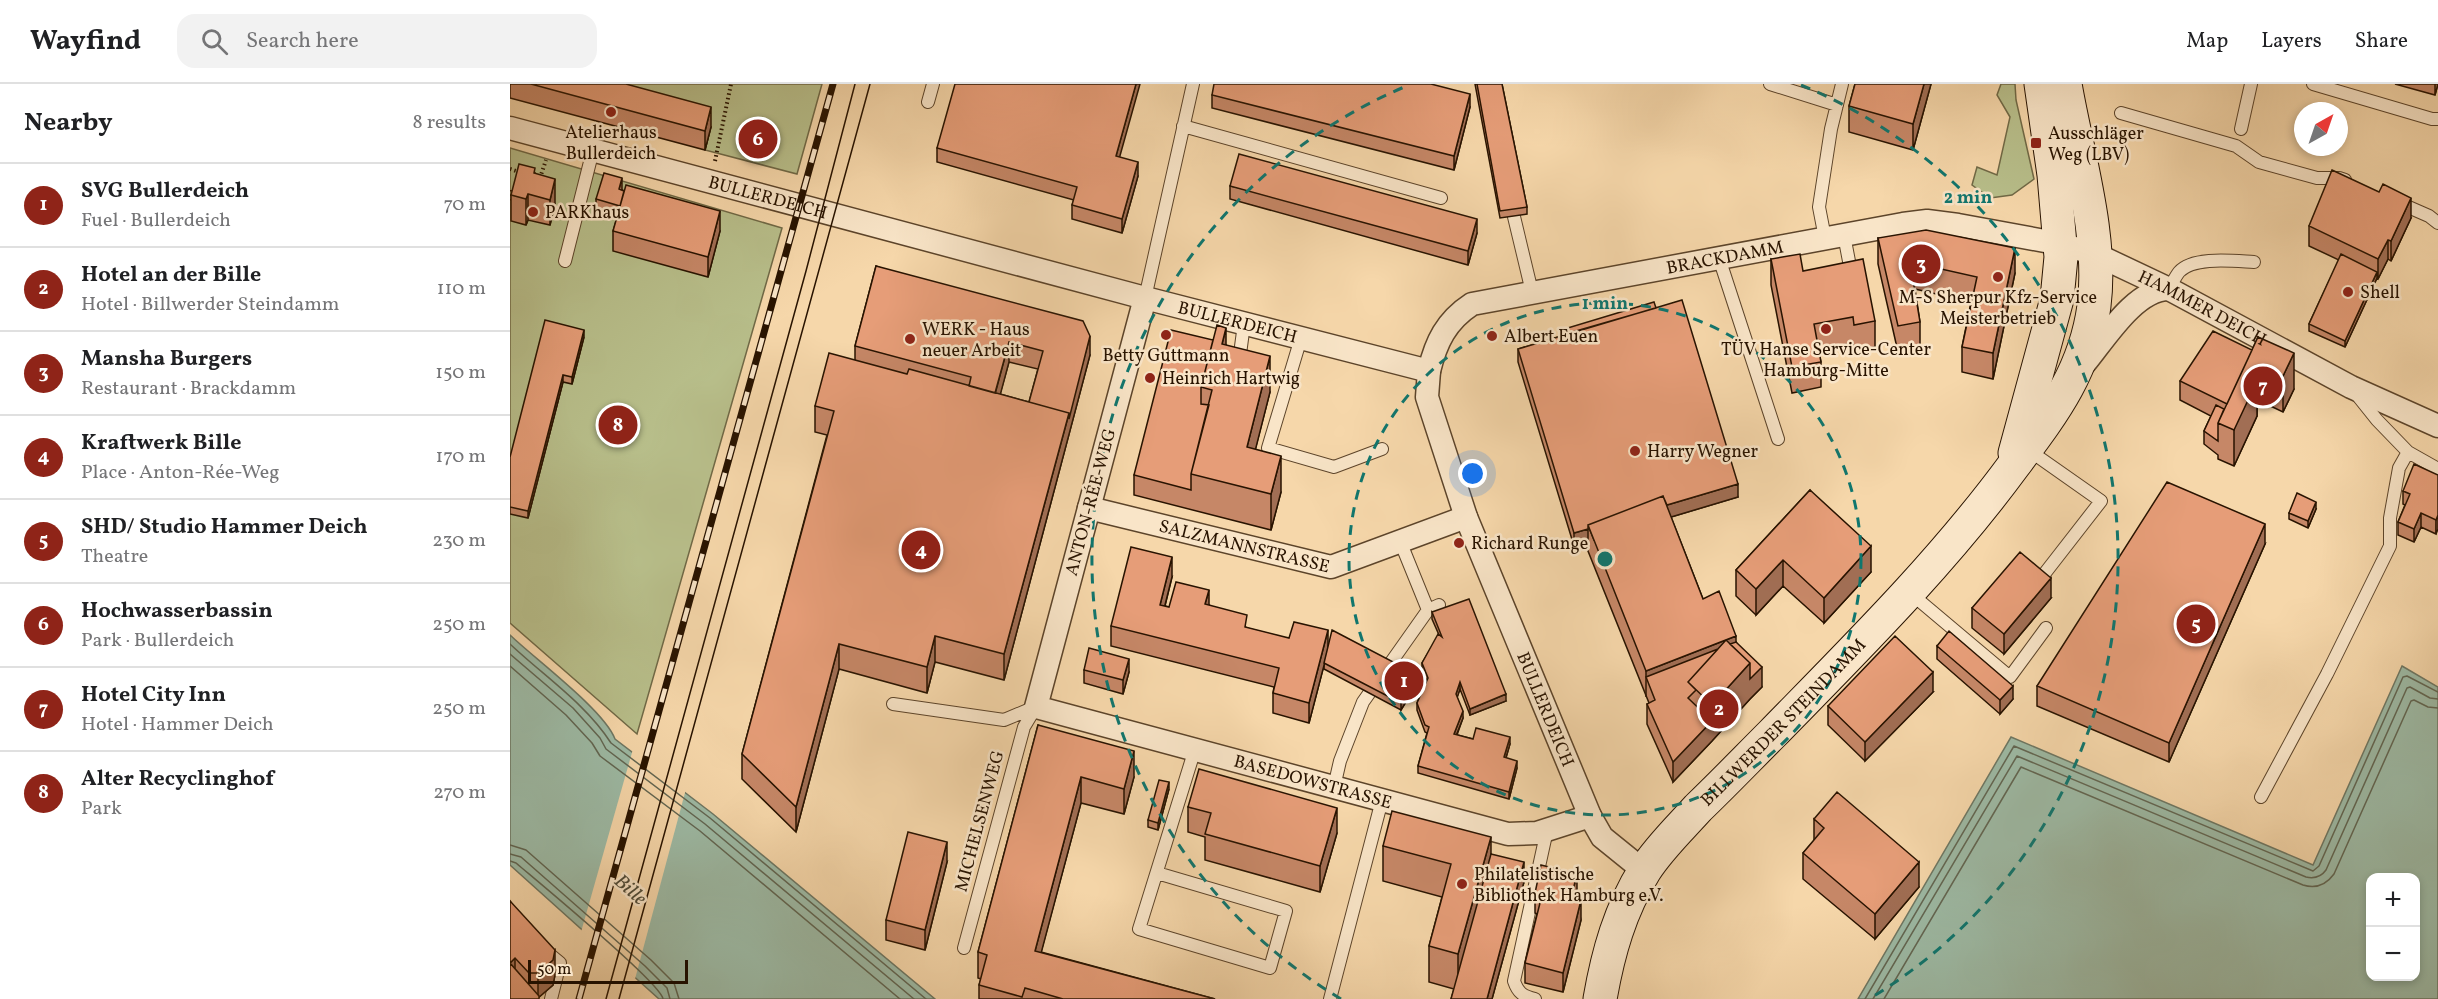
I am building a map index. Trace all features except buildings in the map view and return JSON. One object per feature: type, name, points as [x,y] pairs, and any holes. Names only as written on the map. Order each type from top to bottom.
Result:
[{"type":"main road","name":"BILLWERDER STEINDAMM","points":[[2019,459],[2057,299],[2061,244],[2041,84]]},
{"type":"main road","name":"BILLWERDER STEINDAMM","points":[[1600,999],[1607,961],[1621,915],[1644,871],[1682,825],[1909,592],[1962,532],[2019,459],[2074,377],[2084,352],[2092,315],[2095,254],[2080,158],[2065,84]]},
{"type":"street","name":"BULLERDEICH","points":[[510,128],[1145,298],[1430,371],[1427,397],[1466,517],[1590,816],[1602,837],[1644,871]]},
{"type":"street","name":"BRACKDAMM","points":[[1430,371],[1435,346],[1442,333],[1459,312],[1472,304],[1834,236],[1927,222],[2061,244]]},
{"type":"street","name":"HAMMER DEICH","points":[[2061,244],[2095,254],[2169,289],[2351,387],[2438,426]]},
{"type":"street","points":[[2074,377],[2128,311],[2141,299],[2160,289],[2169,289]]},
{"type":"street","name":"ANTON-RÉE-WEG","points":[[1036,706],[1145,298]]},
{"type":"street","name":"SALZMANNSTRASSE","points":[[1089,508],[1331,567],[1466,517]]},
{"type":"street","name":"BASEDOWSTRASSE","points":[[1036,706],[1508,834],[1537,833],[1590,816]]},
{"type":"lane","points":[[928,102],[933,84]]},
{"type":"lane","points":[[1145,298],[1193,84]]},
{"type":"lane","points":[[1770,84],[1837,105]]},
{"type":"lane","points":[[1842,84],[1831,129],[1820,207],[1854,287]]},
{"type":"lane","points":[[2241,129],[2251,84]]},
{"type":"lane","points":[[2313,84],[2438,119]]},
{"type":"lane","points":[[2121,113],[2236,146],[2259,162],[2317,178],[2338,178],[2359,186]]},
{"type":"lane","points":[[1183,126],[1442,198]]},
{"type":"lane","points":[[566,261],[593,150]]},
{"type":"lane","points":[[1507,183],[1532,292]]},
{"type":"lane","points":[[2389,199],[2428,216],[2438,224]]},
{"type":"lane","points":[[1719,258],[1778,439]]},
{"type":"lane","points":[[2169,289],[2180,271],[2198,262],[2225,260],[2254,262]]},
{"type":"lane","points":[[1244,324],[1239,354],[1244,359],[1259,364]]},
{"type":"lane","points":[[1301,338],[1268,448],[1334,467],[1382,449]]},
{"type":"lane","points":[[2351,387],[2377,420],[2408,452],[2438,469]]},
{"type":"lane","points":[[2261,796],[2327,674],[2390,546],[2390,518],[2397,478],[2399,468],[2408,452]]},
{"type":"lane","points":[[2019,459],[2101,501],[2045,573]]},
{"type":"lane","points":[[1334,787],[1340,761],[1363,702],[1434,608],[1400,541]]},
{"type":"lane","points":[[1909,592],[2010,677],[2046,628]]},
{"type":"lane","points":[[893,704],[1004,720],[1036,706]]},
{"type":"lane","name":"MICHELSENWEG","points":[[964,948],[1024,727],[1036,706]]},
{"type":"lane","points":[[1157,873],[1286,911],[1270,968],[1139,929],[1196,749]]},
{"type":"lane","points":[[1330,999],[1382,800]]},
{"type":"lane","points":[[1535,999],[1524,996],[1516,990],[1514,981],[1547,830]]},
{"type":"lane","points":[[535,942],[560,963],[551,999]]},
{"type":"path","points":[[711,182],[731,84]]},
{"type":"path","points":[[510,169],[541,178],[552,139]]},
{"type":"path","points":[[510,190],[510,201]]},
{"type":"green space","points":[[552,84],[822,84],[797,174],[705,150],[711,127]]},
{"type":"green space","points":[[2001,84],[2015,84],[2016,100],[2034,179],[2012,195],[1990,198],[1972,185],[1977,167],[1997,175],[2010,117],[1997,95]]},
{"type":"green space","points":[[510,148],[782,228],[637,734],[510,623]]},
{"type":"water","name":"Bille","points":[[510,635],[584,700],[608,727],[615,739],[713,814],[935,999],[659,999],[510,865]]},
{"type":"water","points":[[2402,666],[2438,687],[2438,999],[1858,999],[2011,737],[2313,865]]},
{"type":"pier","points":[[633,749],[686,789],[635,979],[581,932]]},
{"type":"tram line","points":[[606,999],[806,271],[855,84]]},
{"type":"tram line","points":[[619,999],[870,84]]},
{"type":"railway","points":[[579,999],[833,84]]},
{"type":"place","name":"Atelierhaus Bullerdeich","points":[[611,112]]},
{"type":"place","name":"Hochwasserbassin","points":[[758,139]]},
{"type":"place","name":"Ausschläger Weg (LBV)","points":[[2036,143]]},
{"type":"place","name":"PARKhaus","points":[[533,212]]},
{"type":"place","name":"Mansha Burgers","points":[[1921,264]]},
{"type":"place","name":"M-S Sherpur Kfz-Service Meisterbetrieb","points":[[1998,277]]},
{"type":"place","name":"Shell","points":[[2348,292]]},
{"type":"place","name":"TÜV Hanse Service-Center Hamburg-Mitte","points":[[1826,329]]},
{"type":"place","name":"Betty Guttmann","points":[[1166,335]]},
{"type":"place","name":"Albert Euen","points":[[1492,336]]},
{"type":"place","name":"WERK - Haus neuer Arbeit","points":[[910,339]]},
{"type":"place","name":"Heinrich Hartwig","points":[[1150,378]]},
{"type":"place","name":"Hotel City Inn","points":[[2263,386]]},
{"type":"place","name":"Alter Recyclinghof","points":[[618,425]]},
{"type":"place","name":"Harry Wegner","points":[[1635,451]]},
{"type":"place","name":"Richard Runge","points":[[1459,543]]},
{"type":"place","name":"Kraftwerk Bille","points":[[921,550]]},
{"type":"place","name":"SHD/ Studio Hammer Deich","points":[[2196,624]]},
{"type":"place","name":"SVG Bullerdeich","points":[[1404,681]]},
{"type":"place","name":"Hotel an der Bille","points":[[1719,709]]},
{"type":"place","name":"Philatelistische Bibliothek Hamburg e.V.","points":[[1462,884]]}]
